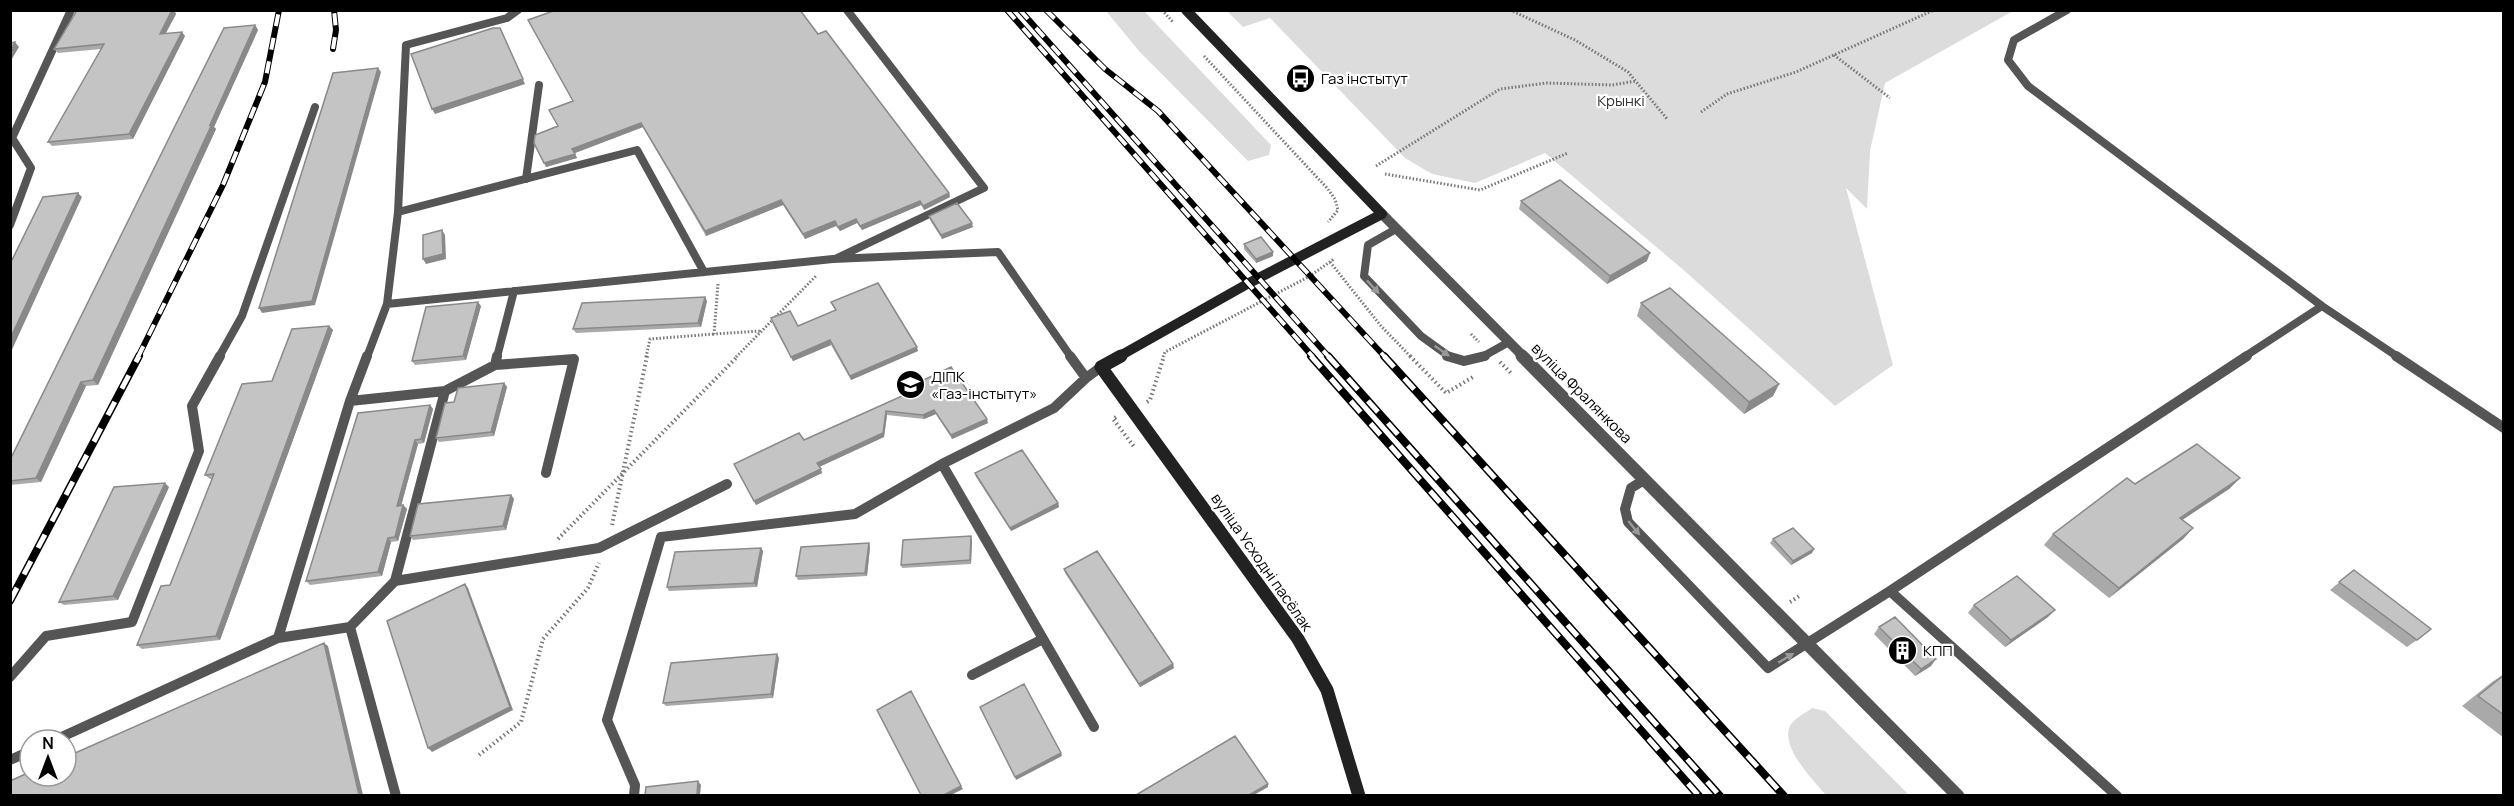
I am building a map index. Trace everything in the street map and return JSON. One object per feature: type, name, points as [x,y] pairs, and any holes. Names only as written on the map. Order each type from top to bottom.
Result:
[{"type":"main road","name":"вуліца Фралянкова","points":[[1186,10],[1266,96],[1382,214]]},
{"type":"main road","points":[[1101,367],[1249,283],[1382,214]]},
{"type":"main road","name":"вуліца Усходні пасёлак","points":[[1101,367],[1298,639],[1327,690],[1359,795]]},
{"type":"street","name":"вуліца Фралянкова","points":[[1382,214],[1958,795]]},
{"type":"lane","points":[[10,225],[30,168],[12,138],[71,10]]},
{"type":"lane","points":[[278,638],[350,401],[387,304],[398,212],[406,45],[507,18],[518,10]]},
{"type":"lane","points":[[832,260],[984,188],[847,10]]},
{"type":"lane","points":[[2067,10],[2014,40],[2008,60],[2028,86],[2322,306],[2504,428]]},
{"type":"lane","points":[[526,179],[539,85]]},
{"type":"lane","points":[[10,677],[46,636],[132,622],[199,452],[192,406],[242,316],[315,107]]},
{"type":"lane","points":[[398,212],[637,150],[704,272]]},
{"type":"lane","points":[[1396,229],[1368,245],[1364,276],[1398,313],[1442,353],[1458,361],[1487,355],[1509,342]]},
{"type":"lane","points":[[387,304],[832,260],[998,252],[1086,378]]},
{"type":"lane","points":[[495,364],[514,291]]},
{"type":"lane","points":[[1644,480],[1631,488],[1625,509],[1628,522],[1768,668],[1807,645],[1864,604],[1890,591],[2322,306]]},
{"type":"lane","points":[[350,401],[445,391],[495,364],[574,359],[546,473]]},
{"type":"lane","points":[[634,795],[635,785],[607,720],[660,537],[855,514],[942,464],[1054,408],[1101,367]]},
{"type":"lane","points":[[78,729],[278,638],[350,627],[395,581],[445,391]]},
{"type":"lane","points":[[942,464],[1094,727]]},
{"type":"lane","points":[[395,581],[599,548],[727,484]]},
{"type":"lane","points":[[1890,591],[2117,795]]},
{"type":"lane","points":[[350,627],[396,795]]},
{"type":"lane","points":[[972,675],[1043,639]]},
{"type":"path","points":[[1162,10],[1178,27]]},
{"type":"path","points":[[1510,10],[1575,40],[1628,72],[1668,120]]},
{"type":"path","points":[[1701,112],[1727,94],[1796,72],[1934,10]]},
{"type":"path","points":[[1202,53],[1327,188],[1335,199],[1338,210],[1328,222],[1341,234]]},
{"type":"path","points":[[1834,55],[1890,98]]},
{"type":"path","points":[[1376,166],[1500,89],[1547,83],[1612,85],[1636,81]]},
{"type":"path","points":[[1385,174],[1480,190],[1568,153]]},
{"type":"path","points":[[1141,454],[1113,418],[1150,400],[1165,351],[1310,276],[1338,257]]},
{"type":"path","points":[[539,558],[832,260]]},
{"type":"path","points":[[719,271],[714,334],[763,331]]},
{"type":"green space","points":[[1106,11],[1144,11],[1271,145],[1269,155],[1248,161],[1139,51]]},
{"type":"green space","name":"Крынкі","points":[[1227,11],[2013,11],[1885,83],[1870,151],[1867,209],[1846,188],[1893,365],[1835,406],[1687,273],[1545,153],[1475,183],[1432,174],[1405,158],[1270,18],[1243,27]]},
{"type":"green space","points":[[1812,708],[1825,711],[1909,795],[1826,795],[1799,763],[1788,734],[1792,723]]},
{"type":"building","points":[[77,10],[172,10],[160,34],[182,32],[129,134],[48,142],[104,44],[54,49]]},
{"type":"building","points":[[556,10],[800,10],[818,34],[826,31],[949,193],[923,206],[920,201],[860,226],[856,219],[838,227],[835,221],[803,234],[781,200],[705,231],[641,123],[572,149],[575,154],[544,163],[534,143],[535,135],[558,126],[549,110],[573,101],[528,20]]},
{"type":"building","points":[[255,25],[210,125],[212,124],[93,380],[81,382],[36,478],[10,481],[10,460],[224,28]]},
{"type":"building","points":[[493,28],[500,28],[523,79],[432,109],[411,54]]},
{"type":"building","points":[[378,68],[312,301],[259,308],[333,73]]},
{"type":"building","points":[[1560,180],[1650,253],[1610,276],[1521,201]]},
{"type":"building","points":[[78,193],[10,339],[10,264],[43,197]]},
{"type":"building","points":[[957,203],[972,223],[941,235],[929,216]]},
{"type":"building","points":[[442,230],[443,254],[423,259],[423,235]]},
{"type":"building","points":[[1261,237],[1273,252],[1256,259],[1244,244]]},
{"type":"building","points":[[878,283],[917,347],[850,376],[830,340],[791,357],[771,318],[790,311],[798,326],[836,310],[831,302]]},
{"type":"building","points":[[1670,288],[1779,384],[1749,402],[1641,303]]},
{"type":"building","points":[[705,297],[698,323],[573,329],[582,303]]},
{"type":"building","points":[[478,302],[463,356],[412,361],[426,307]]},
{"type":"building","points":[[329,326],[216,636],[137,645],[161,586],[170,585],[214,474],[205,475],[242,384],[272,381],[292,329]]},
{"type":"building","points":[[951,367],[987,419],[951,435],[934,410],[923,415],[886,411],[883,433],[817,463],[821,469],[754,501],[734,464],[799,433],[804,440],[920,388],[917,383]]},
{"type":"building","points":[[504,383],[491,432],[436,438],[445,403],[454,402],[458,388]]},
{"type":"building","points":[[430,405],[421,439],[415,440],[397,506],[403,505],[395,537],[388,538],[378,572],[306,581],[358,413]]},
{"type":"building","points":[[2197,444],[2240,478],[2180,518],[2193,528],[2119,588],[2053,534],[2127,478],[2135,484]]},
{"type":"building","points":[[1022,450],[1058,503],[1010,528],[975,473]]},
{"type":"building","points":[[165,483],[113,596],[59,602],[114,487]]},
{"type":"building","points":[[511,495],[503,526],[410,536],[418,504]]},
{"type":"building","points":[[1793,528],[1814,549],[1793,561],[1773,539]]},
{"type":"building","points":[[971,536],[970,560],[901,565],[903,540]]},
{"type":"building","points":[[869,543],[865,573],[796,576],[801,547]]},
{"type":"building","points":[[761,548],[754,583],[667,587],[675,552]]},
{"type":"building","points":[[1097,551],[1173,664],[1139,684],[1064,569]]},
{"type":"building","points":[[2354,570],[2431,629],[2417,640],[2339,582]]},
{"type":"building","points":[[2017,576],[2055,610],[2011,640],[1974,605]]},
{"type":"building","points":[[465,584],[510,707],[428,748],[387,621]]},
{"type":"building","points":[[1895,617],[1936,659],[1921,669],[1879,627]]},
{"type":"building","points":[[324,643],[359,795],[10,795],[10,781],[18,777],[18,788],[78,788],[78,752]]},
{"type":"building","points":[[777,654],[771,694],[663,703],[671,663]]},
{"type":"building","points":[[2504,675],[2504,715],[2478,696]]},
{"type":"building","points":[[1024,684],[1061,753],[1015,777],[980,707]]},
{"type":"building","points":[[911,691],[961,786],[944,795],[921,795],[877,710]]},
{"type":"building","points":[[1235,736],[1268,784],[1249,795],[1136,795]]},
{"type":"building","points":[[698,781],[697,795],[645,795],[646,787]]},
{"type":"railway","points":[[138,357],[223,185],[265,82],[279,10]]},
{"type":"railway","points":[[333,49],[336,30],[334,10]]},
{"type":"railway","points":[[1007,10],[1313,357]]},
{"type":"railway","points":[[1020,10],[1329,357]]},
{"type":"railway","points":[[1046,10],[1105,69],[1158,111],[1385,357]]},
{"type":"railway","points":[[10,601],[139,356]]},
{"type":"railway","points":[[1311,356],[1699,796]]},
{"type":"railway","points":[[1328,356],[1720,796]]},
{"type":"railway","points":[[1384,356],[1784,796]]},
{"type":"place","name":"Газ інстытут","points":[[1300,78]]},
{"type":"place","name":"ДІПК «Газ-інстытут»","points":[[910,385]]},
{"type":"place","name":"КПП","points":[[1902,650]]}]
